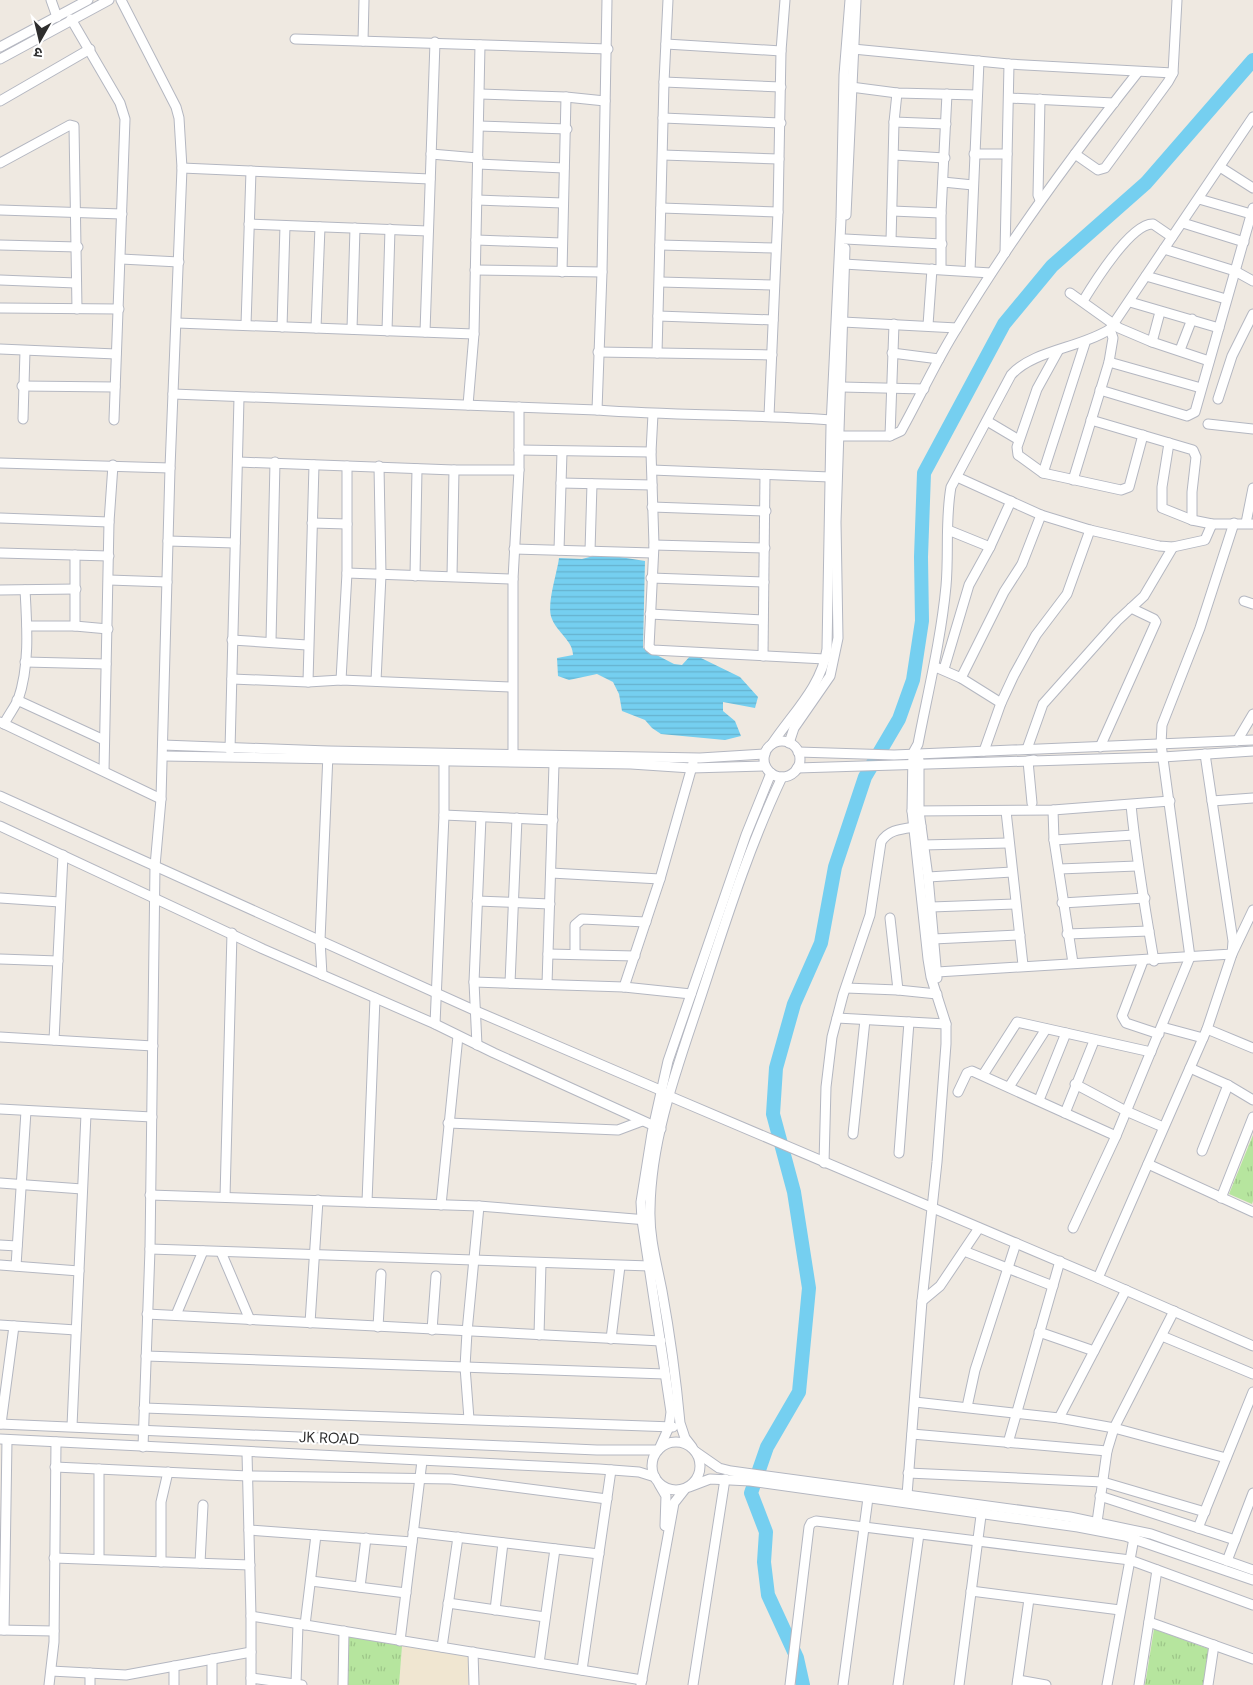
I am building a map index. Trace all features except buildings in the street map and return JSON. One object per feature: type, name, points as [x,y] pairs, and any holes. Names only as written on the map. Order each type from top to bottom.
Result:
[{"type":"street","points":[[51,0],[57,17]]},
{"type":"street","points":[[0,47],[88,0]]},
{"type":"street","points":[[0,59],[109,0]]},
{"type":"street","points":[[121,0],[176,107],[179,118],[182,168],[170,468],[163,756],[161,799],[154,866],[150,1249],[143,1447]]},
{"type":"street","points":[[363,40],[364,0]]},
{"type":"street","points":[[597,410],[608,49],[607,0]]},
{"type":"street","points":[[656,353],[660,282],[664,82],[668,0]]},
{"type":"street","points":[[769,416],[778,212],[781,50],[785,0]]},
{"type":"street","points":[[664,1556],[666,1496],[656,1480],[652,1466],[669,1427],[671,1412],[650,1266],[646,1220],[660,1090],[768,770],[765,754],[812,690],[825,659],[844,76],[850,0]]},
{"type":"street","points":[[789,743],[794,728],[830,676],[836,652],[844,264],[856,0]]},
{"type":"street","points":[[1075,154],[1098,170],[1105,168],[1168,82],[1173,72],[1176,0]]},
{"type":"street","points":[[71,19],[120,103],[125,119],[114,420]]},
{"type":"street","points":[[295,39],[608,49]]},
{"type":"street","points":[[425,332],[435,42]]},
{"type":"street","points":[[666,44],[781,50]]},
{"type":"street","points":[[468,405],[474,334],[480,45]]},
{"type":"street","points":[[0,101],[90,49]]},
{"type":"street","points":[[853,49],[1009,64],[1138,72],[1173,72]]},
{"type":"street","points":[[970,271],[976,95],[979,61]]},
{"type":"street","points":[[1005,253],[1009,64]]},
{"type":"street","points":[[839,436],[890,436],[901,432],[939,359],[991,273],[1040,200],[1138,72]]},
{"type":"street","points":[[664,82],[781,88]]},
{"type":"street","points":[[851,88],[976,95]]},
{"type":"street","points":[[890,241],[894,122],[897,92]]},
{"type":"street","points":[[480,94],[566,97],[605,101]]},
{"type":"street","points":[[928,325],[942,244],[941,213],[947,94]]},
{"type":"street","points":[[562,272],[564,168],[567,129],[566,97]]},
{"type":"street","points":[[1009,98],[1114,103]]},
{"type":"street","points":[[1040,99],[1038,195],[1040,200]]},
{"type":"street","points":[[907,1495],[946,1024],[931,977],[928,959],[915,811],[916,765],[917,750],[946,587],[948,505],[951,487],[1011,375],[1018,367],[1058,351],[1085,343],[1112,327],[1253,117]]},
{"type":"street","points":[[663,118],[780,122]]},
{"type":"street","points":[[894,122],[946,124]]},
{"type":"street","points":[[0,163],[70,125],[74,126],[78,247],[77,308]]},
{"type":"street","points":[[479,126],[567,129]]},
{"type":"street","points":[[431,154],[478,161],[564,168]]},
{"type":"street","points":[[974,154],[1006,154]]},
{"type":"street","points":[[663,155],[779,158]]},
{"type":"street","points":[[894,155],[945,158]]},
{"type":"street","points":[[1220,167],[1251,183]]},
{"type":"street","points":[[182,168],[430,179]]},
{"type":"street","points":[[246,325],[251,171]]},
{"type":"street","points":[[943,182],[973,185]]},
{"type":"street","points":[[1100,390],[1187,416],[1195,412],[1252,211],[1199,199]]},
{"type":"street","points":[[477,200],[563,203]]},
{"type":"street","points":[[661,208],[778,212]]},
{"type":"street","points":[[0,210],[122,214]]},
{"type":"street","points":[[892,211],[941,213]]},
{"type":"street","points":[[1183,223],[1244,242]]},
{"type":"street","points":[[249,224],[428,230]]},
{"type":"street","points":[[1083,301],[1108,262],[1142,226],[1153,224],[1172,237]]},
{"type":"street","points":[[282,327],[285,226]]},
{"type":"street","points":[[316,328],[320,227]]},
{"type":"street","points":[[352,329],[355,228]]},
{"type":"street","points":[[387,331],[390,229]]},
{"type":"street","points":[[845,239],[942,244]]},
{"type":"street","points":[[476,240],[562,243]]},
{"type":"street","points":[[0,245],[78,247]]},
{"type":"street","points":[[660,245],[776,248]]},
{"type":"street","points":[[1164,249],[1235,271],[1253,281]]},
{"type":"street","points":[[121,259],[179,262]]},
{"type":"street","points":[[844,264],[991,273]]},
{"type":"street","points":[[475,270],[602,272]]},
{"type":"street","points":[[1146,276],[1226,299]]},
{"type":"street","points":[[0,280],[76,283]]},
{"type":"street","points":[[660,282],[774,285]]},
{"type":"street","points":[[1070,293],[1083,301],[1112,327],[1209,361]]},
{"type":"street","points":[[1130,302],[1219,328]]},
{"type":"street","points":[[0,308],[119,309]]},
{"type":"street","points":[[1152,342],[1160,312]]},
{"type":"street","points":[[1218,399],[1232,356],[1253,314]]},
{"type":"street","points":[[658,316],[773,320]]},
{"type":"street","points":[[1180,350],[1192,319]]},
{"type":"street","points":[[843,322],[957,328]]},
{"type":"street","points":[[177,323],[474,334]]},
{"type":"street","points":[[890,436],[894,324]]},
{"type":"street","points":[[1073,480],[1090,420],[1110,362],[1113,338],[1112,327]]},
{"type":"street","points":[[1043,473],[1085,343]]},
{"type":"street","points":[[0,350],[116,354]]},
{"type":"street","points":[[22,419],[25,351]]},
{"type":"street","points":[[1058,351],[1056,359],[1037,390],[1019,440],[1017,447],[1018,456],[1043,473],[1121,490],[1129,487],[1143,434]]},
{"type":"street","points":[[598,352],[772,355]]},
{"type":"street","points":[[892,353],[939,359]]},
{"type":"street","points":[[1110,362],[1201,388]]},
{"type":"street","points":[[22,386],[115,387]]},
{"type":"street","points":[[842,387],[892,386],[924,389]]},
{"type":"street","points":[[173,394],[238,398],[597,410],[653,414],[769,416],[832,420]]},
{"type":"street","points":[[230,756],[232,640],[239,462],[238,398]]},
{"type":"street","points":[[513,758],[513,579],[520,450],[519,407]]},
{"type":"street","points":[[653,414],[651,452],[653,549],[648,643],[653,650],[825,659]]},
{"type":"street","points":[[1090,420],[1193,450],[1195,453],[1192,520]]},
{"type":"street","points":[[987,421],[1019,440]]},
{"type":"street","points":[[1208,424],[1253,428]]},
{"type":"street","points":[[1169,443],[1162,487],[1162,508],[1192,520],[1212,524],[1234,522],[1250,524],[1253,488]]},
{"type":"street","points":[[520,450],[651,452]]},
{"type":"street","points":[[559,550],[562,452]]},
{"type":"street","points":[[239,462],[379,466],[417,469],[519,470]]},
{"type":"street","points":[[271,641],[275,462]]},
{"type":"street","points":[[0,463],[170,468]]},
{"type":"street","points":[[104,771],[109,522],[113,465]]},
{"type":"street","points":[[308,682],[307,645],[314,465]]},
{"type":"street","points":[[341,680],[347,573],[347,466]]},
{"type":"street","points":[[376,681],[381,575],[379,466]]},
{"type":"street","points":[[415,576],[417,469]]},
{"type":"street","points":[[452,576],[454,470]]},
{"type":"street","points":[[652,470],[830,477]]},
{"type":"street","points":[[763,656],[766,511],[764,475]]},
{"type":"street","points":[[957,477],[1041,515],[1090,530],[1159,546],[1173,547],[1205,540],[1212,524]]},
{"type":"street","points":[[561,483],[652,484]]},
{"type":"street","points":[[590,551],[592,484]]},
{"type":"street","points":[[944,669],[969,585],[990,547],[1011,501]]},
{"type":"street","points":[[652,507],[766,511]]},
{"type":"street","points":[[961,678],[1004,592],[1022,564],[1041,515]]},
{"type":"street","points":[[0,518],[109,522]]},
{"type":"street","points":[[1073,1228],[1116,1136],[1190,957],[1161,744],[1162,725],[1200,628],[1234,522]]},
{"type":"street","points":[[312,523],[347,524]]},
{"type":"street","points":[[948,530],[990,547]]},
{"type":"street","points":[[984,751],[1001,703],[1036,635],[1067,594],[1090,530]]},
{"type":"street","points":[[168,541],[235,543]]},
{"type":"street","points":[[1027,749],[1043,704],[1130,608],[1144,596],[1173,547]]},
{"type":"street","points":[[514,549],[590,551],[765,548]]},
{"type":"street","points":[[0,553],[109,556]]},
{"type":"street","points":[[75,555],[75,626]]},
{"type":"street","points":[[347,573],[513,579]]},
{"type":"street","points":[[652,578],[764,582]]},
{"type":"street","points":[[109,580],[167,582]]},
{"type":"street","points":[[0,590],[76,589]]},
{"type":"street","points":[[25,590],[27,626],[25,662],[18,700],[2,723],[161,799]]},
{"type":"street","points":[[1100,746],[1156,622],[1154,619],[1130,608]]},
{"type":"street","points":[[650,614],[763,620]]},
{"type":"street","points":[[27,626],[75,626],[108,629]]},
{"type":"street","points":[[232,640],[271,641],[307,645]]},
{"type":"street","points":[[25,662],[106,664]]},
{"type":"street","points":[[933,666],[944,669],[961,678],[1001,703]]},
{"type":"street","points":[[232,679],[308,682],[341,680],[512,687]]},
{"type":"street","points":[[18,700],[104,740]]},
{"type":"street","points":[[1237,741],[1253,714]]},
{"type":"street","points":[[798,752],[894,755],[917,750],[984,751],[1253,740]]},
{"type":"street","points":[[657,1128],[760,822],[782,777],[790,774],[797,768],[798,752],[789,743],[783,741],[772,744]]},
{"type":"street","points":[[163,745],[230,746],[328,755],[444,761],[513,758],[554,764],[631,764],[768,770],[782,777]]},
{"type":"street","points":[[797,768],[1163,757],[1253,751]]},
{"type":"street","points":[[163,756],[328,755],[694,758],[765,754]]},
{"type":"street","points":[[1206,754],[1233,941],[1232,954]]},
{"type":"street","points":[[322,975],[320,940],[328,755]]},
{"type":"street","points":[[624,987],[660,879],[694,758]]},
{"type":"street","points":[[1032,803],[1028,761],[1034,760]]},
{"type":"street","points":[[435,1024],[444,815],[444,761]]},
{"type":"street","points":[[547,984],[554,764]]},
{"type":"street","points":[[0,796],[476,1011],[660,1090],[669,1096],[1060,1261],[1253,1346]]},
{"type":"street","points":[[1212,801],[1253,798]]},
{"type":"street","points":[[915,811],[1053,810],[1170,801]]},
{"type":"street","points":[[1131,805],[1137,866],[1145,898],[1154,961]]},
{"type":"street","points":[[1053,810],[1054,840],[1062,903],[1073,963]]},
{"type":"street","points":[[1006,811],[1008,843],[1023,965]]},
{"type":"street","points":[[444,815],[553,820]]},
{"type":"street","points":[[477,1045],[474,982],[480,817]]},
{"type":"street","points":[[510,983],[517,818]]},
{"type":"street","points":[[0,826],[322,975],[435,1024],[657,1128]]},
{"type":"street","points":[[917,827],[928,877],[937,972],[936,990]]},
{"type":"street","points":[[824,1163],[826,1087],[832,1036],[870,915],[880,842],[886,834],[917,827]]},
{"type":"street","points":[[1054,840],[1134,835]]},
{"type":"street","points":[[922,845],[1008,843]]},
{"type":"street","points":[[54,1040],[63,855]]},
{"type":"street","points":[[1059,869],[1137,866]]},
{"type":"street","points":[[928,877],[1012,872]]},
{"type":"street","points":[[551,873],[660,879]]},
{"type":"street","points":[[0,898],[60,902]]},
{"type":"street","points":[[1062,903],[1145,898]]},
{"type":"street","points":[[477,901],[550,904]]},
{"type":"street","points":[[931,907],[1015,904]]},
{"type":"street","points":[[1098,1278],[1205,1033],[1232,954],[1253,910]]},
{"type":"street","points":[[890,918],[898,990]]},
{"type":"street","points":[[575,953],[575,925],[582,919],[646,922]]},
{"type":"street","points":[[1067,934],[1149,931]]},
{"type":"street","points":[[225,1197],[232,933]]},
{"type":"street","points":[[933,939],[1020,935]]},
{"type":"street","points":[[548,954],[575,953],[635,956]]},
{"type":"street","points":[[937,972],[1023,965],[1154,961],[1232,954]]},
{"type":"street","points":[[0,959],[58,961]]},
{"type":"street","points":[[1143,961],[1122,1016],[1126,1022],[1160,1030],[1205,1033],[1252,1046]]},
{"type":"street","points":[[474,982],[624,987],[691,994]]},
{"type":"street","points":[[846,988],[936,990]]},
{"type":"street","points":[[367,1202],[375,998]]},
{"type":"street","points":[[837,1018],[946,1024]]},
{"type":"street","points":[[853,1134],[864,1020]]},
{"type":"street","points":[[899,1153],[909,1022]]},
{"type":"street","points":[[983,1075],[1015,1023],[1020,1022],[1094,1041],[1151,1052]]},
{"type":"street","points":[[1009,1087],[1046,1029]]},
{"type":"street","points":[[1040,1100],[1066,1033]]},
{"type":"street","points":[[441,1205],[458,1036]]},
{"type":"street","points":[[0,1037],[153,1046]]},
{"type":"street","points":[[1065,1113],[1075,1084],[1094,1041]]},
{"type":"street","points":[[1190,1068],[1228,1085],[1253,1100]]},
{"type":"street","points":[[958,1092],[969,1071],[983,1075],[1040,1100],[1116,1136]]},
{"type":"street","points":[[1075,1084],[1126,1111],[1163,1127]]},
{"type":"street","points":[[1202,1151],[1228,1085]]},
{"type":"street","points":[[0,1109],[152,1118]]},
{"type":"street","points":[[16,1266],[26,1111]]},
{"type":"street","points":[[72,1426],[86,1114]]},
{"type":"street","points":[[1221,1198],[1253,1117]]},
{"type":"street","points":[[448,1123],[618,1130],[642,1121]]},
{"type":"street","points":[[1148,1164],[1191,1182],[1253,1212]]},
{"type":"street","points":[[0,1182],[82,1189]]},
{"type":"street","points":[[150,1195],[479,1206],[646,1220]]},
{"type":"street","points":[[310,1323],[318,1200]]},
{"type":"street","points":[[469,1419],[465,1366],[479,1206]]},
{"type":"street","points":[[252,1616],[582,1670],[641,1683],[674,1503],[699,1475],[700,1467],[694,1450],[681,1427],[646,1220]]},
{"type":"street","points":[[922,1301],[940,1286],[979,1228]]},
{"type":"street","points":[[966,1407],[975,1370],[1016,1243]]},
{"type":"street","points":[[0,1245],[17,1246]]},
{"type":"street","points":[[150,1249],[650,1266]]},
{"type":"street","points":[[964,1250],[1053,1286]]},
{"type":"street","points":[[176,1315],[203,1251]]},
{"type":"street","points":[[221,1252],[250,1320]]},
{"type":"street","points":[[1008,1443],[1060,1261]]},
{"type":"street","points":[[539,1335],[541,1263]]},
{"type":"street","points":[[0,1265],[79,1271]]},
{"type":"street","points":[[611,1338],[620,1266]]},
{"type":"street","points":[[378,1327],[381,1274]]},
{"type":"street","points":[[432,1330],[436,1276]]},
{"type":"street","points":[[1059,1418],[1126,1290]]},
{"type":"street","points":[[1097,1522],[1107,1451],[1114,1428],[1174,1311]]},
{"type":"street","points":[[147,1314],[661,1341]]},
{"type":"street","points":[[0,1325],[76,1330]]},
{"type":"street","points":[[0,1424],[14,1326]]},
{"type":"street","points":[[1039,1332],[1094,1351]]},
{"type":"street","points":[[1162,1336],[1253,1374]]},
{"type":"street","points":[[146,1356],[665,1374]]},
{"type":"street","points":[[1198,1528],[1253,1392]]},
{"type":"street","points":[[915,1402],[1059,1418],[1114,1428],[1226,1458]]},
{"type":"street","points":[[144,1408],[681,1427]]},
{"type":"street","name":"JK ROAD","points":[[0,1424],[597,1450],[659,1449]]},
{"type":"street","points":[[912,1434],[1107,1451]]},
{"type":"street","points":[[3,1440],[2,1630],[54,1631]]},
{"type":"street","name":"JK ROAD","points":[[3,1440],[611,1470],[639,1472],[656,1480]]},
{"type":"street","points":[[50,1685],[54,1631],[56,1442]]},
{"type":"street","points":[[659,1449],[673,1442],[686,1444],[719,1468],[750,1477],[836,1489],[907,1495],[1134,1538],[1253,1580]]},
{"type":"street","points":[[247,1453],[252,1616],[251,1682],[299,1685],[302,1624],[316,1535]]},
{"type":"street","points":[[400,1640],[422,1461]]},
{"type":"street","points":[[55,1466],[248,1476],[450,1479],[607,1499]]},
{"type":"street","points":[[99,1469],[99,1560]]},
{"type":"street","points":[[582,1670],[611,1470]]},
{"type":"street","points":[[160,1562],[161,1502],[168,1472]]},
{"type":"street","points":[[908,1472],[1103,1482],[1205,1512]]},
{"type":"street","points":[[656,1480],[670,1490],[687,1488],[703,1480],[750,1477]]},
{"type":"street","points":[[693,1685],[725,1479]]},
{"type":"street","points":[[836,1489],[868,1498],[1097,1522],[1151,1534],[1253,1570]]},
{"type":"street","points":[[1136,1507],[1140,1492]]},
{"type":"street","points":[[1227,1561],[1253,1493]]},
{"type":"street","points":[[1100,1496],[1235,1540]]},
{"type":"street","points":[[843,1685],[868,1498]]},
{"type":"street","points":[[200,1563],[203,1505]]},
{"type":"street","points":[[959,1685],[982,1509]]},
{"type":"street","points":[[790,1685],[811,1523],[816,1521],[1130,1560],[1253,1605]]},
{"type":"street","points":[[249,1530],[366,1538],[458,1538],[599,1554]]},
{"type":"street","points":[[898,1685],[919,1534]]},
{"type":"street","points":[[360,1587],[366,1538]]},
{"type":"street","points":[[442,1647],[458,1538]]},
{"type":"street","points":[[1107,1685],[1134,1538]]},
{"type":"street","points":[[494,1610],[503,1543]]},
{"type":"street","points":[[539,1663],[555,1549]]},
{"type":"street","points":[[54,1558],[250,1565]]},
{"type":"street","points":[[1139,1685],[1157,1570]]},
{"type":"street","points":[[310,1580],[406,1593]]},
{"type":"street","points":[[971,1591],[1120,1610]]},
{"type":"street","points":[[1029,1599],[1018,1683],[1046,1685]]},
{"type":"street","points":[[448,1603],[545,1618]]},
{"type":"street","points":[[1149,1622],[1253,1659]]},
{"type":"street","points":[[343,1685],[344,1631]]},
{"type":"street","points":[[1208,1685],[1214,1645]]},
{"type":"street","points":[[51,1671],[126,1675],[251,1652]]},
{"type":"street","points":[[473,1652],[474,1685]]},
{"type":"street","points":[[212,1659],[212,1685]]},
{"type":"street","points":[[174,1666],[174,1685]]},
{"type":"street","points":[[90,1673],[90,1685]]},
{"type":"street","points":[[126,1675],[126,1685]]},
{"type":"shaded area","points":[[402,1646],[468,1656],[468,1685],[399,1685]]},
{"type":"green space","points":[[1253,1135],[1253,1201],[1252,1204],[1229,1194]]},
{"type":"green space","points":[[1154,1629],[1209,1649],[1204,1685],[1145,1685]]},
{"type":"green space","points":[[348,1636],[402,1646],[399,1685],[348,1685]]},
{"type":"water","points":[[601,554],[645,561],[643,648],[674,664],[682,665],[691,655],[701,658],[740,677],[758,697],[755,708],[723,702],[723,711],[735,721],[741,736],[725,740],[661,734],[645,720],[622,711],[619,694],[613,682],[597,674],[569,680],[558,676],[557,658],[573,655],[568,641],[554,624],[550,613],[559,558],[582,559]]},
{"type":"waterway","points":[[803,1685],[797,1658],[768,1595],[764,1562],[766,1532],[751,1493],[767,1447],[799,1392],[809,1288],[794,1192],[773,1114],[776,1068],[794,1004],[821,943],[835,867],[865,777],[899,719],[913,680],[922,621],[921,557],[924,473],[1004,324],[1052,266],[1146,183],[1253,60]]}]
